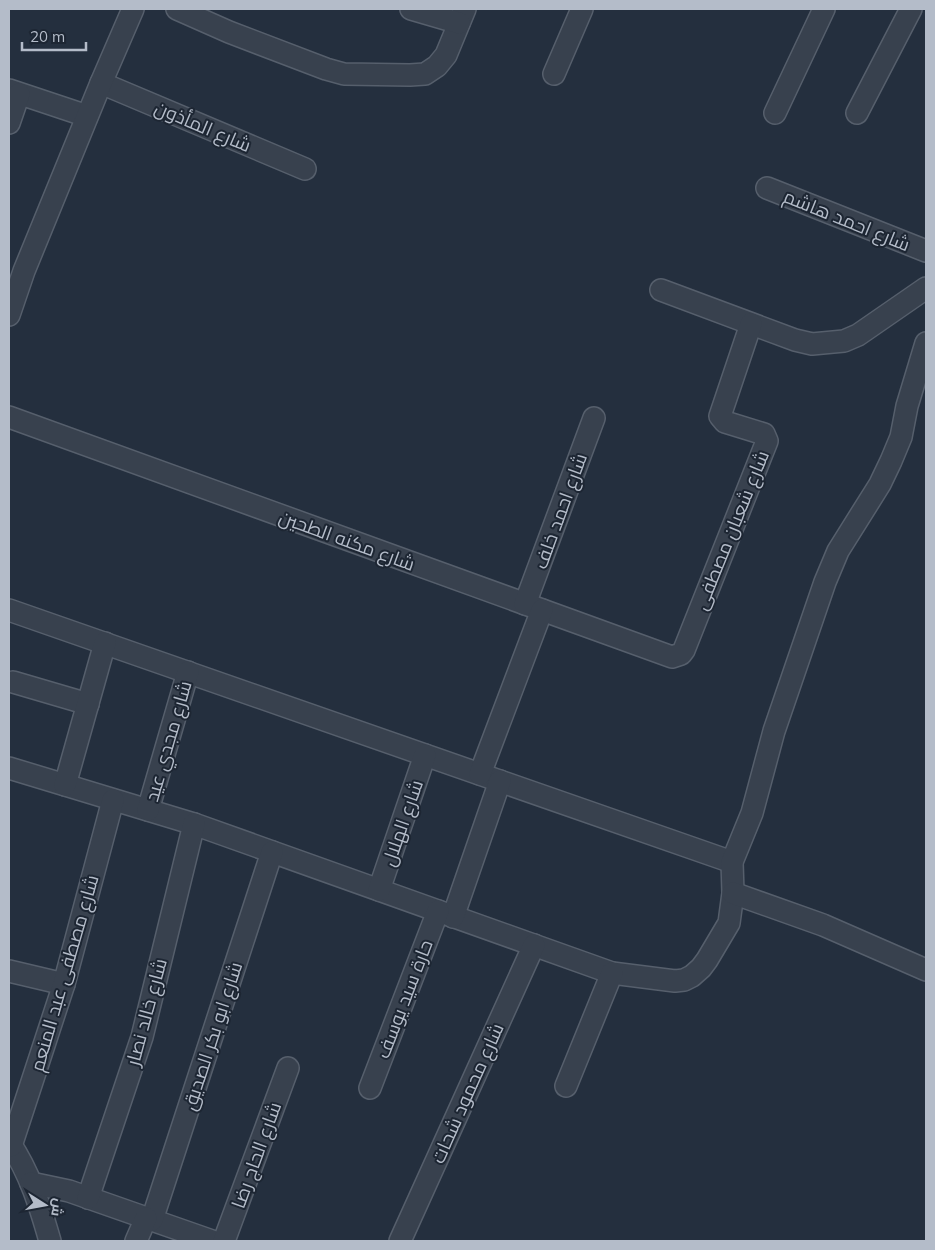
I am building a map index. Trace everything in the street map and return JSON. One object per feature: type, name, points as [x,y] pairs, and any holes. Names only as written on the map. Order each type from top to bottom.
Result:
[{"type":"street","points":[[9,315],[24,271],[100,83],[133,9]]},
{"type":"street","points":[[177,9],[229,32],[344,74],[425,74],[437,66],[446,55],[462,16],[411,9]]},
{"type":"street","points":[[554,74],[582,9]]},
{"type":"street","points":[[776,113],[824,9]]},
{"type":"street","points":[[857,113],[911,9]]},
{"type":"street","name":"شارع المأذون","points":[[100,83],[305,169]]},
{"type":"street","points":[[9,123],[14,92],[87,116]]},
{"type":"street","name":"شارع احمد هاشم","points":[[767,188],[926,251]]},
{"type":"street","points":[[661,290],[795,340],[812,344],[844,340],[858,335],[926,288]]},
{"type":"street","name":"شارع شعبان مصطفى","points":[[684,650],[767,441],[764,434],[725,422],[720,416],[751,324]]},
{"type":"street","points":[[9,768],[194,824],[612,972],[675,981],[684,980],[692,976],[708,960],[729,923],[733,893],[732,862],[752,813],[774,731],[825,582],[838,551],[880,484],[901,437],[907,406],[926,343]]},
{"type":"street","name":"شارع مكنه الطحين","points":[[9,418],[672,657],[681,654],[684,650]]},
{"type":"street","name":"شارع احمد خلف","points":[[490,778],[534,607],[594,418]]},
{"type":"street","points":[[9,610],[732,862]]},
{"type":"street","points":[[65,785],[105,643]]},
{"type":"street","name":"شارع مجدي عيد","points":[[148,810],[188,672]]},
{"type":"street","points":[[13,682],[88,704]]},
{"type":"street","name":"شارع الهلال","points":[[379,890],[425,755]]},
{"type":"street","name":"حارة سيد يوسف","points":[[370,1088],[445,914],[490,778]]},
{"type":"street","name":"شارع مصطفى عبد المنعم","points":[[10,1144],[64,984],[113,800]]},
{"type":"street","name":"شارع خالد نصار","points":[[88,1198],[142,1037],[194,824]]},
{"type":"street","name":"شارع ابو بكر الصديق","points":[[136,1241],[149,1219],[272,852]]},
{"type":"street","points":[[733,893],[823,925],[926,970]]},
{"type":"street","name":"شارع محمود شحات","points":[[400,1241],[534,945]]},
{"type":"street","points":[[9,971],[64,984]]},
{"type":"street","points":[[566,1086],[612,972]]},
{"type":"street","name":"شارع الحاج رضا","points":[[224,1241],[288,1068]]},
{"type":"street","points":[[10,1144],[31,1183],[50,1241]]},
{"type":"street","points":[[31,1183],[69,1191],[212,1241]]}]
